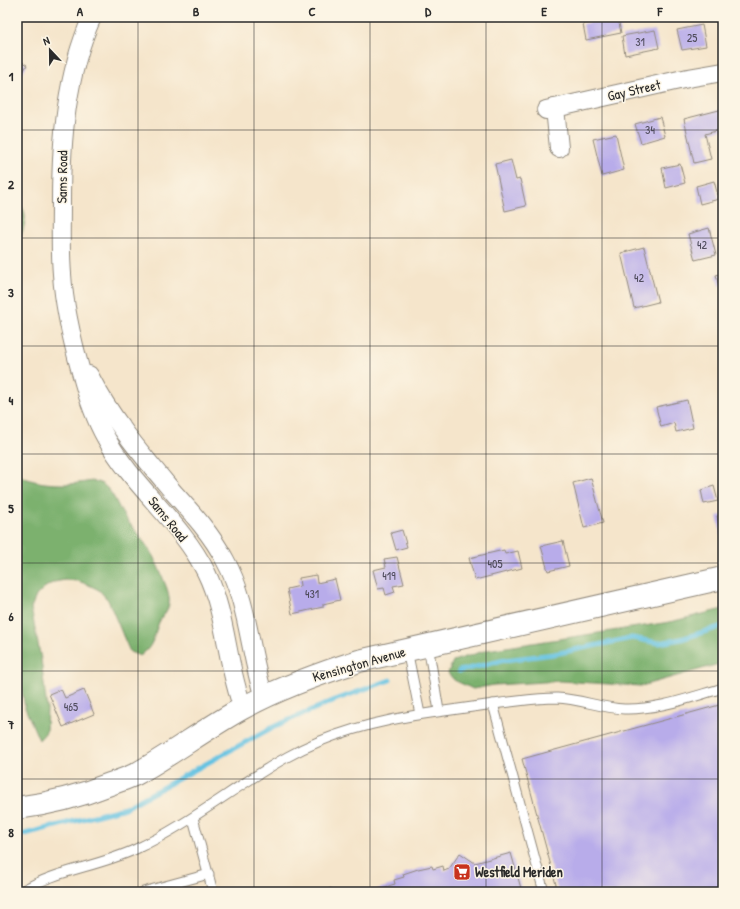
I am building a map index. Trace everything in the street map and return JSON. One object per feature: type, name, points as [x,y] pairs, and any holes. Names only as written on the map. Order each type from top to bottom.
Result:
[{"type":"main road","name":"Kensington Avenue","points":[[17,808],[67,799],[88,793],[134,775],[213,725],[243,708],[264,697],[321,673],[359,661],[417,647],[723,578]]},
{"type":"street","name":"Sams Road","points":[[92,17],[86,30],[74,70],[66,108],[62,149],[62,273],[65,307],[72,340],[94,416],[106,439],[122,462],[190,546],[206,572],[217,602],[233,680],[243,708]]},
{"type":"street","name":"Gay Street","points":[[559,148],[551,109],[688,78],[723,72]]},
{"type":"street","name":"Sams Road","points":[[72,340],[96,388],[122,428],[138,450],[208,533],[226,561],[238,587],[246,615],[257,674],[264,697]]},
{"type":"lane","points":[[417,647],[439,711]]},
{"type":"lane","points":[[417,647],[420,714]]},
{"type":"lane","points":[[20,892],[58,874],[102,862],[134,851],[193,818],[261,772],[288,756],[341,732],[420,714],[538,698],[559,698],[622,709],[642,708],[666,704],[723,688]]},
{"type":"lane","points":[[493,704],[544,892]]},
{"type":"lane","points":[[193,818],[213,892]]},
{"type":"lane","points":[[143,892],[208,874]]},
{"type":"green space","points":[[17,203],[22,207],[25,217],[23,230],[17,247]]},
{"type":"green space","points":[[17,473],[30,480],[38,482],[64,484],[93,481],[99,482],[106,487],[112,494],[124,516],[151,553],[165,584],[169,598],[168,607],[159,622],[152,642],[148,649],[140,656],[130,652],[108,600],[99,590],[78,581],[65,580],[54,582],[44,588],[36,596],[31,608],[41,659],[47,709],[46,732],[39,740],[25,708],[17,662]]},
{"type":"green space","points":[[723,609],[723,663],[641,686],[560,681],[494,685],[473,689],[454,680],[448,673],[453,661],[487,650],[670,622]]},
{"type":"building","points":[[618,18],[621,33],[586,40],[583,24]]},
{"type":"building","points":[[702,25],[706,46],[682,50],[677,30]]},
{"type":"building","points":[[655,30],[659,48],[625,55],[622,36]]},
{"type":"building","points":[[17,59],[27,65],[17,82]]},
{"type":"building","points":[[723,109],[723,129],[705,134],[711,159],[694,163],[684,119]]},
{"type":"building","points":[[660,117],[665,136],[641,143],[635,124]]},
{"type":"building","points":[[616,134],[624,170],[602,176],[593,139]]},
{"type":"building","points":[[511,160],[516,180],[520,179],[526,206],[505,211],[495,164]]},
{"type":"building","points":[[680,164],[685,183],[666,188],[662,168]]},
{"type":"building","points":[[714,181],[719,199],[700,204],[696,186]]},
{"type":"building","points":[[709,228],[716,255],[695,260],[688,234]]},
{"type":"building","points":[[644,247],[658,302],[634,308],[621,253]]},
{"type":"building","points":[[723,273],[723,285],[719,286],[716,275]]},
{"type":"building","points":[[687,400],[693,428],[676,432],[674,423],[661,427],[656,407]]},
{"type":"building","points":[[591,478],[603,523],[584,528],[573,483]]},
{"type":"building","points":[[714,486],[718,501],[704,504],[701,490]]},
{"type":"building","points":[[723,515],[723,539],[722,539],[717,516]]},
{"type":"building","points":[[402,530],[407,547],[396,550],[391,533]]},
{"type":"building","points":[[563,541],[569,566],[548,571],[541,546]]},
{"type":"building","points":[[504,550],[505,554],[518,551],[522,568],[475,580],[469,558]]},
{"type":"building","points":[[397,557],[404,584],[393,586],[395,592],[386,595],[384,588],[378,589],[373,570],[386,567],[384,559]]},
{"type":"building","points":[[316,575],[317,583],[335,579],[340,600],[323,604],[323,607],[292,614],[287,589],[300,586],[299,578]]},
{"type":"building","points":[[61,689],[65,698],[84,690],[94,714],[63,727],[49,694]]},
{"type":"building","points":[[723,704],[723,892],[558,892],[522,759]]},
{"type":"building","name":"Westfield Meriden","points":[[460,853],[475,863],[511,853],[522,892],[368,892],[395,884],[394,880],[404,877],[403,874],[418,869],[432,866],[433,869],[443,866],[444,871],[449,869]]},
{"type":"building","points":[[330,888],[338,892],[328,892]]},
{"type":"waterway","points":[[459,671],[505,660],[554,654],[632,638],[659,643],[681,639],[723,626]]},
{"type":"waterway","points":[[17,836],[125,808],[273,727],[335,700],[390,680]]},
{"type":"place","name":"Westfield Meriden","points":[[462,872]]}]
